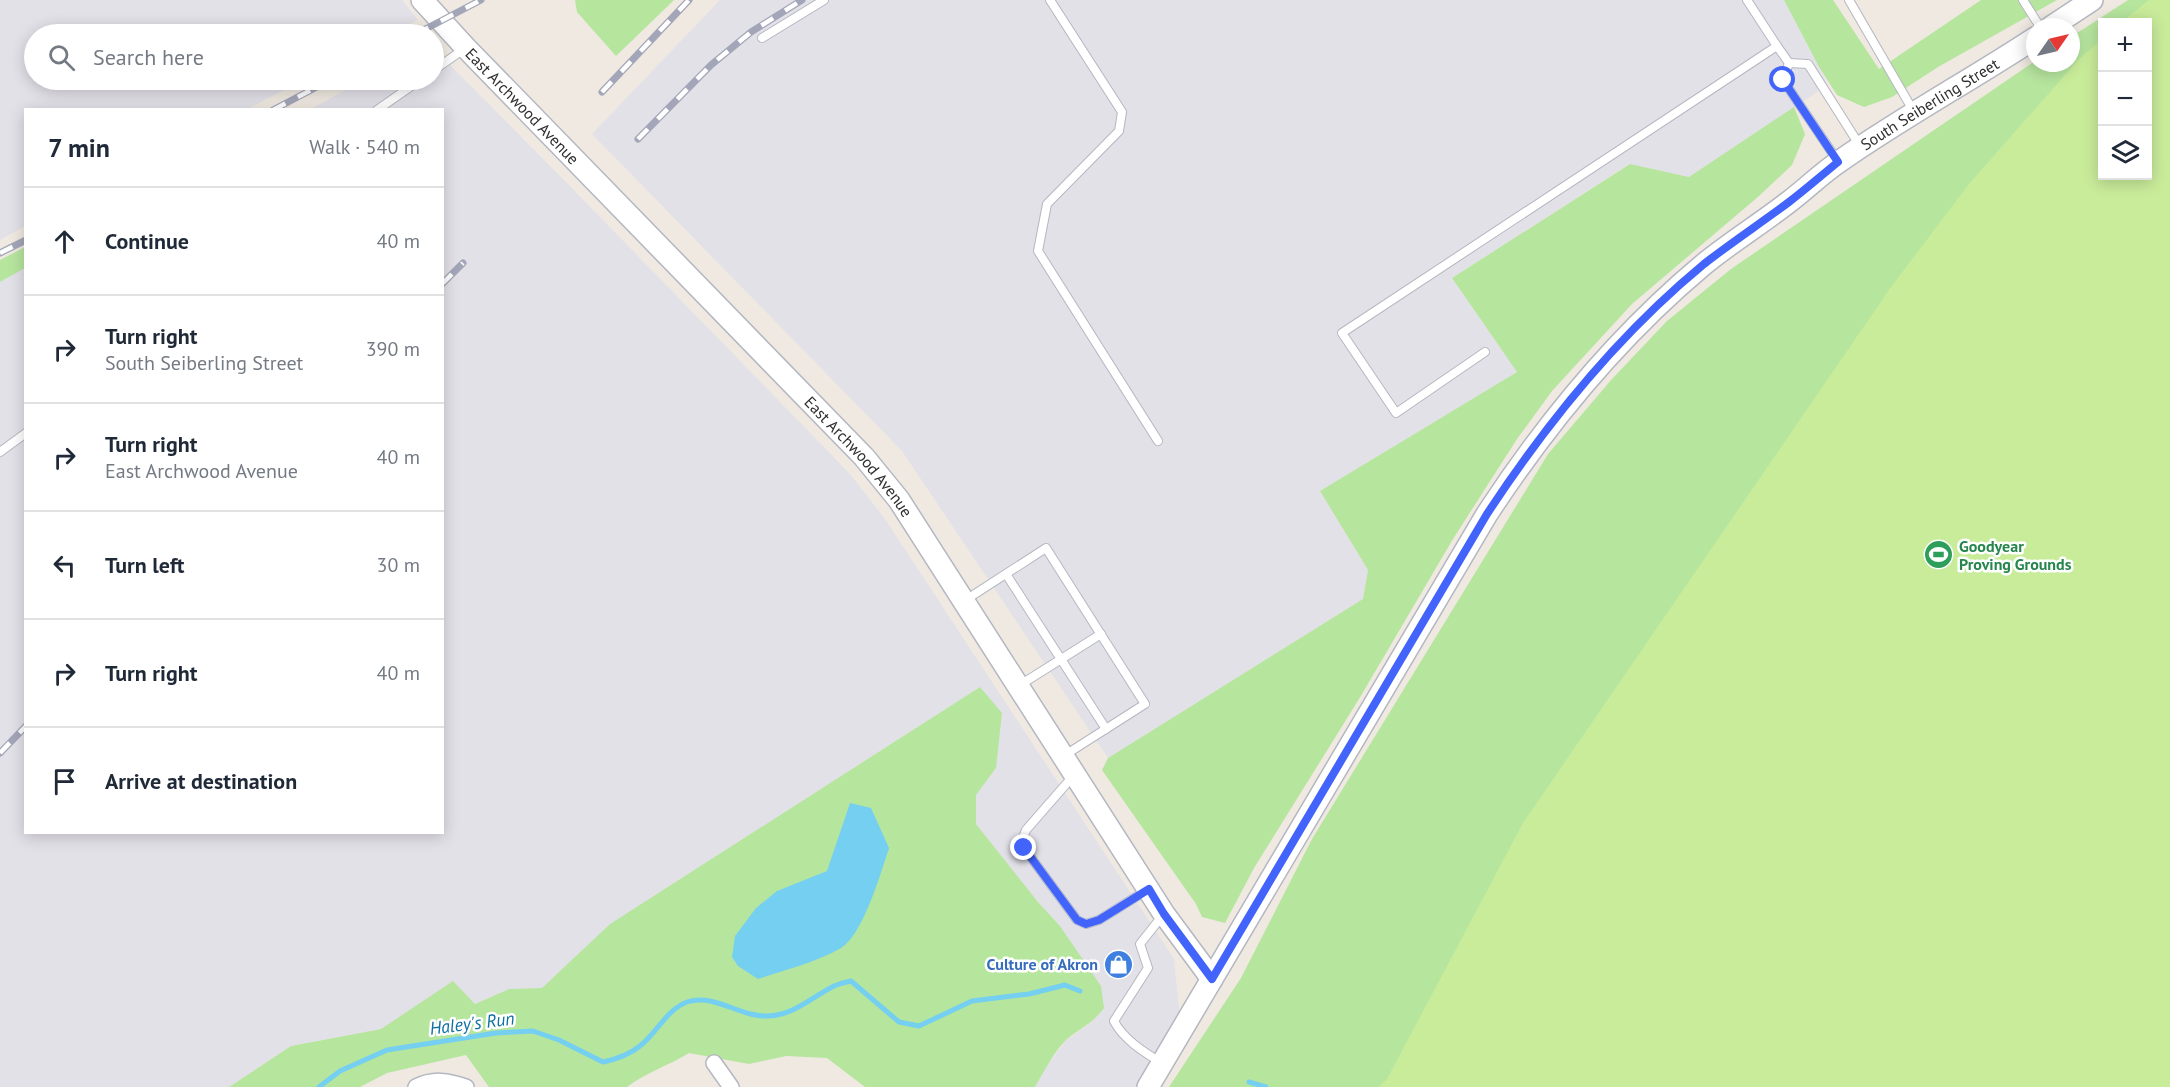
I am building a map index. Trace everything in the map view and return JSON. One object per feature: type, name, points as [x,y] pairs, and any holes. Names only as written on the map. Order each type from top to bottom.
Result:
[{"type":"main road","name":"East Archwood Avenue","points":[[422,0],[864,457],[899,500],[1164,914],[1212,979]]},
{"type":"main road","points":[[2065,18],[2092,0]]},
{"type":"main road","name":"South Seiberling Street","points":[[1148,1087],[1487,514],[1555,416],[1612,351],[1672,292],[1728,245],[1789,202],[1838,162],[2026,44]]},
{"type":"street","points":[[714,1063],[731,1087]]},
{"type":"street","points":[[416,1087],[426,1082],[441,1080],[461,1085]]},
{"type":"lane","points":[[762,38],[824,0]]},
{"type":"lane","points":[[1050,0],[1122,112],[1119,131],[1047,204],[1038,251],[1158,441]]},
{"type":"lane","points":[[1746,0],[1790,63],[1808,64],[1861,147]]},
{"type":"lane","points":[[1849,0],[1915,113]]},
{"type":"lane","points":[[2023,0],[2034,18]]},
{"type":"lane","points":[[1485,352],[1396,413],[1342,333],[1777,46]]},
{"type":"lane","points":[[444,63],[466,48]]},
{"type":"lane","points":[[1790,63],[1783,80],[1838,162]]},
{"type":"lane","points":[[379,108],[405,90]]},
{"type":"lane","points":[[0,452],[24,434]]},
{"type":"lane","points":[[964,602],[1046,548],[1145,704],[1064,755]]},
{"type":"lane","points":[[1006,574],[1106,729]]},
{"type":"lane","points":[[1018,686],[1101,634]]},
{"type":"lane","points":[[1075,774],[1026,830],[1022,840],[1024,848],[1077,920],[1086,924],[1099,920],[1149,889]]},
{"type":"lane","points":[[1162,1063],[1143,1051],[1119,1030],[1114,1021],[1148,968],[1140,944],[1164,914]]},
{"type":"shaded area","points":[[0,0],[402,0],[418,20],[410,24],[24,24],[24,90],[284,90],[249,108],[24,108],[24,227],[0,240]]},
{"type":"shaded area","points":[[720,0],[1784,0],[1828,85],[1689,177],[1629,164],[1452,278],[1517,372],[1320,491],[1368,570],[1363,599],[1108,758],[902,451],[592,134]]},
{"type":"shaded area","points":[[444,59],[850,474],[885,519],[1174,959],[1180,1018],[1139,1087],[1035,1087],[1044,1070],[1066,1040],[1092,1022],[1078,955],[1060,926],[976,824],[976,795],[996,768],[980,687],[610,924],[542,989],[509,989],[475,1004],[453,982],[381,1029],[291,1046],[229,1087],[0,1087],[0,282],[24,269],[24,834],[444,834],[444,108],[313,108],[346,90],[444,90]]},
{"type":"green space","points":[[575,0],[674,0],[616,56],[577,12]]},
{"type":"green space","points":[[1784,0],[1833,0],[1879,69],[1981,0],[2057,0],[1938,67],[1892,97],[1864,107],[1837,95],[1819,67]]},
{"type":"green space","name":"Goodyear Proving Grounds","points":[[2128,0],[2170,0],[2170,1087],[1169,1087],[1241,978],[1312,839],[1548,454],[1612,379],[1667,321],[1731,269],[2026,67],[2026,72],[2080,72],[2080,31],[2098,19],[2098,180],[2152,180],[2152,18],[2100,18]]},
{"type":"green space","name":"Goodyear Proving Grounds","points":[[2149,0],[2170,0],[2170,1087],[1378,1087],[1387,1079],[1523,823],[1891,287],[1969,184],[2068,72],[2080,72],[2080,58],[2098,42],[2098,180],[2152,180],[2152,18],[2127,18]]},
{"type":"green space","points":[[1794,107],[1805,134],[1792,165],[1632,304],[1552,391],[1517,439],[1453,539],[1359,699],[1254,868],[1225,923],[1202,917],[1196,904],[1102,770],[1108,758],[1363,599],[1368,570],[1320,491],[1517,372],[1452,278],[1630,164],[1689,177]]},
{"type":"green space","points":[[24,248],[24,269],[0,282],[0,260]]},
{"type":"green space","points":[[980,687],[1002,713],[996,768],[976,795],[976,824],[1060,926],[1101,986],[1104,1008],[1091,1022],[1062,1044],[1035,1087],[865,1087],[827,1058],[786,1056],[749,1064],[689,1053],[627,1087],[489,1087],[466,1055],[387,1073],[360,1087],[229,1087],[291,1046],[381,1029],[453,981],[475,1004],[509,989],[542,988],[610,924]]},
{"type":"water","points":[[850,803],[871,808],[889,848],[864,917],[849,941],[841,948],[811,962],[758,979],[738,966],[732,957],[735,936],[756,908],[777,891],[827,871]]},
{"type":"waterway","name":"Haley's Run","points":[[319,1087],[340,1071],[387,1050],[496,1033],[533,1031],[559,1040],[603,1062],[608,1061],[636,1049],[673,1010],[687,1002],[697,1000],[717,1003],[757,1015],[776,1015],[794,1009],[834,986],[851,981],[899,1022],[919,1026],[972,1001],[1029,994],[1065,985],[1080,991]]},
{"type":"waterway","name":"Haley's Run","points":[[1249,1082],[1266,1087]]},
{"type":"railway","points":[[435,24],[481,0]]},
{"type":"railway","points":[[602,92],[689,0]]},
{"type":"railway","points":[[638,139],[711,65],[751,32],[802,0]]},
{"type":"railway","points":[[277,108],[311,90]]},
{"type":"railway","points":[[0,253],[24,241]]},
{"type":"railway","points":[[444,282],[463,263]]},
{"type":"railway","points":[[0,753],[24,728]]},
{"type":"place","name":"Goodyear Proving Grounds","points":[[1938,555]]},
{"type":"place","name":"Culture of Akron","points":[[1119,964]]},
{"type":"route","points":[[1024,848],[1077,920],[1086,924],[1099,920],[1149,889],[1164,914],[1212,979],[1487,514],[1555,416],[1612,351],[1672,292],[1736,239],[1789,202],[1838,162],[1783,80]]}]
